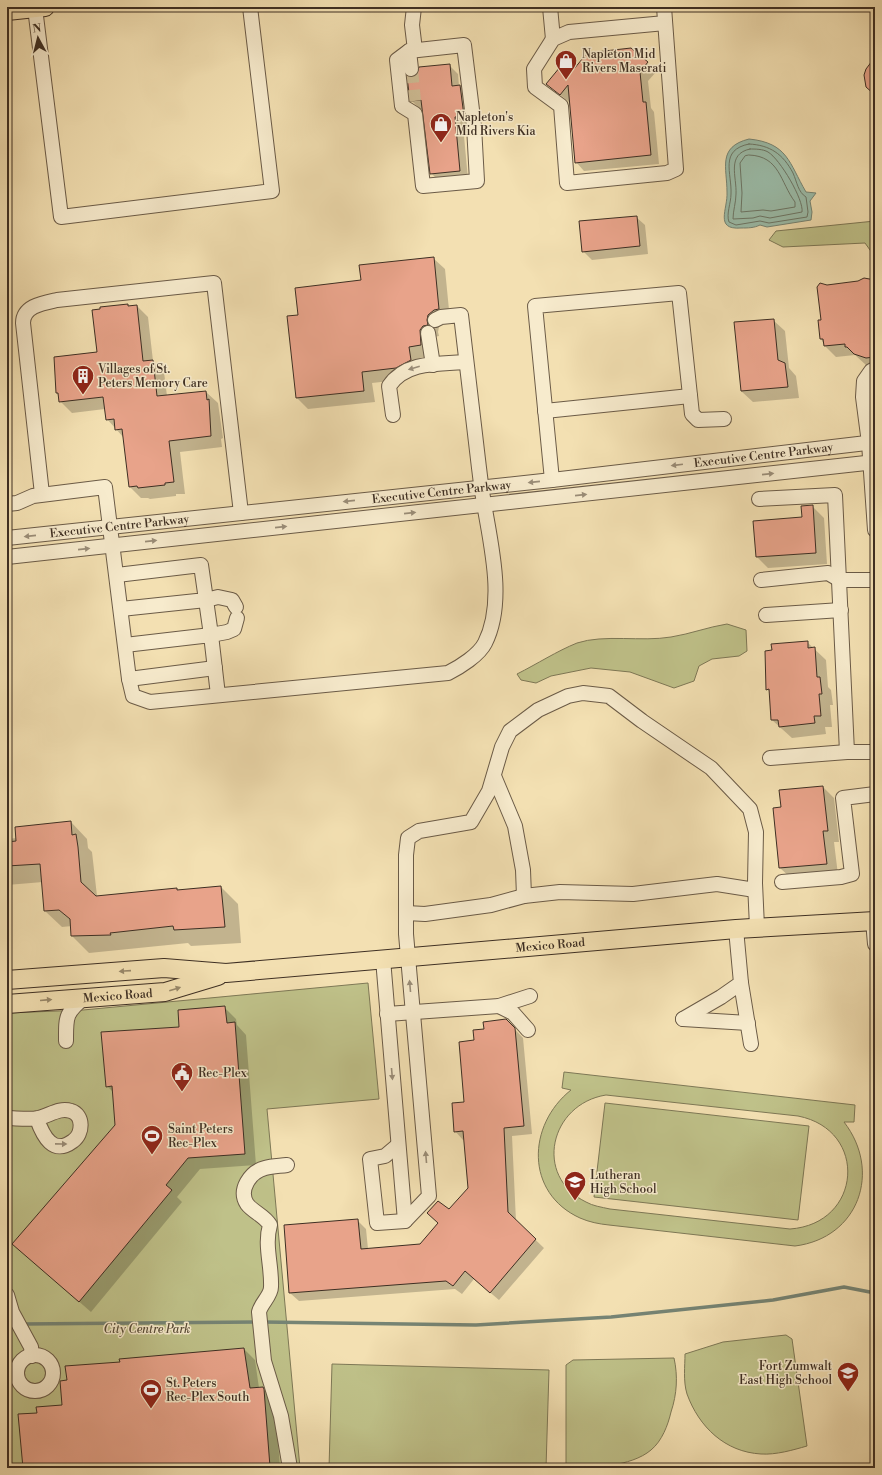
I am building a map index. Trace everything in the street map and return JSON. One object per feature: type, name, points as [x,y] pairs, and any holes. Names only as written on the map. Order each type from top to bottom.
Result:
[{"type":"main road","points":[[7,11],[40,8]]},
{"type":"main road","name":"Mexico Road","points":[[8,981],[164,968],[226,973],[757,927],[874,921]]},
{"type":"main road","name":"Mexico Road","points":[[7,1004],[165,992],[226,973]]},
{"type":"street","points":[[40,8],[61,217],[272,191],[250,7]]},
{"type":"street","points":[[411,69],[414,7]]},
{"type":"street","points":[[550,7],[553,39]]},
{"type":"street","points":[[664,7],[676,169],[667,173],[568,183],[561,106],[535,87],[534,69],[553,39],[569,32],[665,23]]},
{"type":"street","points":[[464,45],[472,106],[477,181],[423,186],[414,107],[402,106],[397,60],[412,50],[464,45]]},
{"type":"street","points":[[42,494],[23,323],[23,317],[26,311],[43,303],[57,300],[214,283],[241,513]]},
{"type":"street","points":[[552,480],[535,306],[679,293],[692,414],[698,420],[724,419]]},
{"type":"street","points":[[7,504],[17,503],[28,497],[42,494],[105,487],[121,609],[128,679],[133,696],[150,702],[448,673],[463,666],[485,644],[490,630],[494,609],[495,581],[481,487],[461,315],[441,317],[435,320]]},
{"type":"street","points":[[428,333],[433,365]]},
{"type":"street","points":[[393,415],[389,386],[395,377],[406,370],[418,366],[466,362]]},
{"type":"street","points":[[875,369],[864,381],[863,396],[872,442],[875,522]]},
{"type":"street","points":[[545,411],[690,396]]},
{"type":"street","name":"Executive Centre Parkway","points":[[7,536],[110,527],[552,480],[872,442]]},
{"type":"street","name":"Executive Centre Parkway","points":[[7,557],[872,463]]},
{"type":"street","points":[[759,499],[835,495],[847,752]]},
{"type":"street","points":[[117,576],[201,565],[218,695]]},
{"type":"street","points":[[761,580],[828,573],[840,580],[875,580]]},
{"type":"street","points":[[121,609],[226,598],[232,600],[236,613],[234,629],[227,632],[124,645]]},
{"type":"street","points":[[766,615],[841,610]]},
{"type":"street","points":[[128,679],[215,668]]},
{"type":"street","points":[[398,1145],[386,1156],[370,1159],[377,1223],[405,1221],[429,1196],[408,958],[406,855],[408,838],[419,830],[471,822],[489,791],[502,747],[510,731],[538,710],[568,696],[583,692],[609,696],[642,721],[711,768],[750,809],[756,832],[755,890],[757,927]]},
{"type":"street","points":[[770,758],[847,752],[875,752]]},
{"type":"street","points":[[494,776],[515,826],[523,870],[524,896]]},
{"type":"street","points":[[782,882],[840,877],[852,874],[843,798],[875,794]]},
{"type":"street","points":[[406,913],[425,914],[491,905],[524,896],[560,892],[633,894],[717,884],[755,890]]},
{"type":"street","points":[[874,921],[875,944]]},
{"type":"street","points":[[736,929],[741,984],[751,1044]]},
{"type":"street","points":[[383,959],[405,1221]]},
{"type":"street","points":[[741,984],[683,1019],[748,1023]]},
{"type":"street","points":[[387,1014],[499,1006],[530,996]]},
{"type":"street","points":[[66,1041],[66,1020],[71,1009],[85,997]]},
{"type":"street","points":[[499,1006],[513,1013],[528,1030]]},
{"type":"street","points":[[7,1118],[38,1119]]},
{"type":"street","points":[[287,1165],[264,1168],[258,1171],[246,1181],[244,1191],[248,1205],[270,1225],[267,1234],[271,1289],[259,1312],[264,1361],[281,1416],[290,1468]]},
{"type":"street","points":[[7,1295],[12,1312],[31,1347],[32,1356]]},
{"type":"street","points":[[32,1356],[40,1356],[49,1363],[53,1374],[48,1384],[38,1390],[32,1390],[12,1381],[20,1363],[24,1359],[32,1356]]},
{"type":"green space","points":[[875,221],[875,257],[865,243],[783,247],[769,240],[776,231]]},
{"type":"green space","points":[[727,624],[746,630],[747,651],[739,656],[712,659],[699,666],[694,681],[674,688],[630,672],[591,668],[551,676],[536,683],[521,680],[517,674],[570,646],[588,640],[611,638],[648,639],[678,636]]},
{"type":"green space","name":"City Centre Park","points":[[368,983],[379,1099],[267,1109],[300,1468],[7,1468],[7,1013],[83,1010]]},
{"type":"green space","points":[[564,1072],[855,1105],[854,1122],[844,1122],[855,1141],[861,1161],[862,1181],[858,1199],[849,1216],[835,1230],[817,1240],[795,1246],[605,1225],[580,1218],[562,1207],[549,1192],[541,1176],[538,1158],[540,1139],[546,1121],[556,1105],[571,1090],[562,1088]],"holes":[[[606,1095],[798,1116],[821,1125],[837,1139],[846,1157],[848,1176],[843,1195],[832,1211],[814,1223],[790,1229],[610,1209],[594,1205],[586,1202],[569,1190],[559,1176],[554,1159],[555,1142],[561,1126],[572,1112],[587,1101]]]},
{"type":"green space","points":[[605,1103],[809,1126],[798,1220],[594,1197]]},
{"type":"green space","points":[[786,1335],[792,1339],[807,1446],[773,1454],[761,1454],[748,1452],[725,1443],[706,1427],[692,1406],[685,1384],[685,1354],[723,1342]]},
{"type":"green space","points":[[674,1358],[676,1372],[675,1398],[666,1427],[655,1446],[643,1456],[622,1463],[599,1467],[566,1468],[566,1365],[573,1360]]},
{"type":"green space","points":[[332,1364],[549,1370],[546,1468],[329,1468]]},
{"type":"water","points":[[749,139],[762,141],[780,150],[791,164],[806,192],[816,193],[810,201],[812,212],[811,220],[767,227],[760,225],[751,228],[733,228],[728,226],[724,217],[727,199],[726,160],[732,147]]},
{"type":"building","points":[[631,48],[648,62],[640,72],[643,102],[646,102],[651,155],[575,163],[568,85],[560,95],[546,84],[565,61],[574,69],[587,53]]},
{"type":"building","points":[[875,57],[875,95],[866,87],[864,75],[866,69]]},
{"type":"building","name":"Napleton's Mid Rivers Kia","points":[[450,64],[452,86],[460,85],[464,116],[455,117],[460,171],[430,174],[421,100],[410,101],[407,77],[416,76],[419,67]]},
{"type":"building","points":[[637,216],[640,246],[582,252],[579,221]]},
{"type":"building","points":[[434,257],[439,309],[434,310],[428,315],[428,325],[423,326],[420,330],[421,345],[409,347],[411,360],[396,368],[362,372],[364,391],[296,398],[287,316],[298,315],[295,288],[361,280],[359,265]]},
{"type":"building","points":[[864,278],[875,280],[875,357],[866,358],[854,354],[847,347],[845,347],[845,344],[824,346],[823,339],[820,339],[818,320],[821,320],[817,287],[820,283],[827,285],[858,281]]},
{"type":"building","name":"Villages of St. Peters Memory Care","points":[[128,304],[128,306],[137,305],[143,361],[153,360],[157,396],[206,391],[207,400],[209,399],[211,436],[169,441],[174,482],[165,483],[165,485],[138,488],[137,486],[129,487],[122,429],[115,430],[114,419],[106,420],[103,397],[59,402],[58,393],[56,393],[54,357],[97,352],[92,310],[100,309],[100,307]]},
{"type":"building","points":[[774,319],[778,360],[785,363],[788,387],[741,391],[734,322]]},
{"type":"building","points":[[813,505],[816,553],[756,557],[753,521],[802,517],[801,506]]},
{"type":"building","points":[[808,641],[808,648],[815,647],[817,677],[820,677],[822,694],[819,694],[821,716],[814,716],[815,723],[779,727],[778,720],[771,720],[769,689],[766,690],[765,651],[772,650],[771,644]]},
{"type":"building","points":[[823,786],[828,831],[823,831],[827,864],[779,868],[773,808],[781,807],[779,790]]},
{"type":"building","points":[[71,821],[72,835],[76,834],[81,882],[96,896],[177,888],[177,890],[221,886],[225,927],[174,930],[173,926],[110,933],[111,935],[71,936],[70,919],[59,910],[44,911],[40,864],[7,866],[7,842],[16,841],[15,827]]},
{"type":"building","name":"Saint Peters Rec-Plex","points":[[225,1006],[227,1023],[235,1022],[245,1154],[188,1158],[166,1185],[172,1190],[79,1302],[12,1244],[115,1125],[112,1086],[106,1087],[101,1032],[179,1027],[178,1010]]},
{"type":"building","points":[[506,1019],[515,1028],[524,1126],[504,1128],[508,1212],[536,1239],[490,1293],[465,1271],[453,1286],[446,1281],[289,1293],[284,1225],[358,1219],[361,1249],[420,1244],[438,1223],[427,1213],[438,1201],[449,1209],[468,1188],[463,1131],[454,1132],[452,1103],[464,1102],[459,1042],[474,1040],[473,1030],[484,1029],[483,1022]]},
{"type":"building","name":"St. Peters Rec-Plex South","points":[[244,1348],[250,1388],[263,1387],[264,1389],[270,1467],[23,1468],[18,1414],[37,1413],[36,1407],[62,1405],[60,1381],[67,1380],[65,1366],[120,1362],[119,1359]]},
{"type":"waterway","points":[[263,1322],[476,1325],[611,1317],[773,1300],[844,1287],[875,1293]]},
{"type":"waterway","points":[[23,1324],[257,1322]]},
{"type":"waterway","points":[[7,1324],[15,1324]]},
{"type":"tunnel","points":[[411,69],[414,101]]},
{"type":"place","name":"Napleton Mid Rivers Maserati","points":[[566,80]]},
{"type":"place","name":"Napleton's Mid Rivers Kia","points":[[441,144]]},
{"type":"place","name":"Villages of St. Peters Memory Care","points":[[83,396]]},
{"type":"place","name":"Rec-Plex","points":[[182,1092]]},
{"type":"place","name":"Saint Peters Rec-Plex","points":[[152,1156]]},
{"type":"place","name":"Lutheran High School","points":[[575,1202]]},
{"type":"place","name":"Fort Zumwalt East High School","points":[[848,1392]]},
{"type":"place","name":"St. Peters Rec-Plex South","points":[[151,1410]]}]
